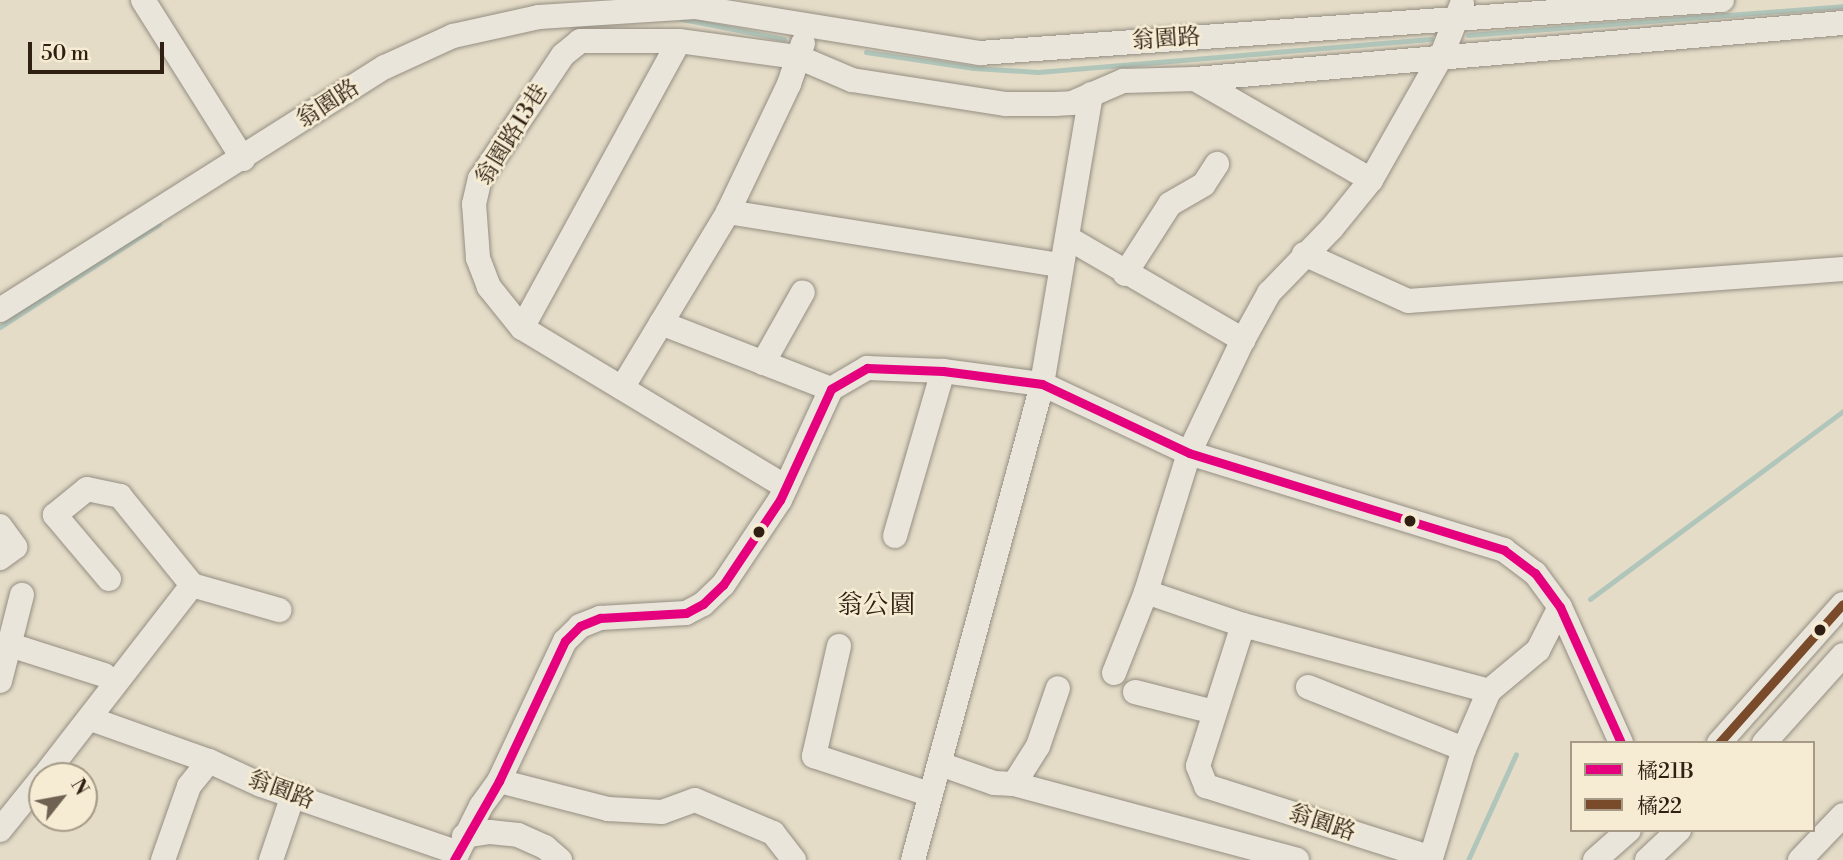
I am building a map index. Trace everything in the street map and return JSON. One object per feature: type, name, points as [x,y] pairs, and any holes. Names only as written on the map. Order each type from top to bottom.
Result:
[{"type":"street","points":[[143,0],[243,159]]},
{"type":"street","name":"翁園路","points":[[0,310],[385,67],[453,36],[539,17],[697,4],[980,53],[1460,8],[1722,0]]},
{"type":"street","points":[[1114,673],[1146,592],[1189,453],[1243,340],[1269,293],[1370,180],[1441,57],[1460,8]]},
{"type":"street","name":"翁園路13巷","points":[[786,487],[522,328],[489,287],[478,258],[474,204],[480,179],[563,55],[580,41],[679,41],[798,57],[852,80],[1006,104],[1072,103],[1123,81],[1195,79],[1843,23]]},
{"type":"street","points":[[622,388],[728,212],[798,57],[809,25]]},
{"type":"street","points":[[522,328],[679,41]]},
{"type":"street","name":"翁園路","points":[[1195,79],[1370,180]]},
{"type":"street","points":[[913,860],[1042,384],[1059,265],[1068,238],[1091,94]]},
{"type":"street","points":[[1125,274],[1170,204],[1204,184],[1217,164]]},
{"type":"street","points":[[728,212],[1059,265]]},
{"type":"street","points":[[1068,238],[1125,274],[1243,340]]},
{"type":"street","points":[[1304,254],[1408,301],[1843,268]]},
{"type":"street","points":[[764,363],[803,292]]},
{"type":"street","points":[[661,323],[831,389]]},
{"type":"street","points":[[459,850],[499,781],[565,641],[580,626],[600,618],[665,616],[704,604],[723,585],[786,487],[831,389],[867,368],[943,371],[1042,384],[1189,453],[1504,550],[1535,573],[1560,607],[1620,741]]},
{"type":"street","points":[[895,536],[943,371]]},
{"type":"street","points":[[108,579],[55,514],[87,489],[120,496],[192,585],[279,610]]},
{"type":"street","points":[[0,526],[15,547],[0,558]]},
{"type":"street","points":[[55,762],[192,585]]},
{"type":"street","points":[[1146,592],[1243,625],[1489,691]]},
{"type":"street","points":[[0,681],[7,644],[22,595]]},
{"type":"street","points":[[1720,741],[1843,604]]},
{"type":"street","name":"翁園路","points":[[1243,625],[1213,712],[1198,766],[1206,786],[1431,859],[1464,749],[1489,691],[1538,650],[1560,607]]},
{"type":"street","points":[[7,644],[104,675]]},
{"type":"street","points":[[839,646],[814,756],[929,794]]},
{"type":"street","points":[[1766,741],[1843,655]]},
{"type":"street","points":[[1308,687],[1464,749]]},
{"type":"street","points":[[1014,784],[1038,746],[1058,688]]},
{"type":"street","points":[[1135,692],[1213,712]]},
{"type":"street","name":"翁園路","points":[[91,719],[209,761],[293,795],[459,850]]},
{"type":"street","points":[[163,860],[189,786],[209,761]]},
{"type":"street","points":[[940,764],[995,783],[1014,784],[1297,860]]},
{"type":"street","points":[[499,781],[608,809],[662,812],[695,800],[772,833],[794,860]]},
{"type":"street","points":[[0,830],[28,795]]},
{"type":"street","points":[[271,860],[293,795]]},
{"type":"street","points":[[1800,860],[1843,815]]},
{"type":"street","points":[[459,850],[490,832],[518,835],[561,860]]},
{"type":"street","points":[[1595,860],[1627,832]]},
{"type":"street","points":[[1647,860],[1674,840]]},
{"type":"waterway","points":[[1468,35],[1843,6]]},
{"type":"waterway","points":[[682,19],[784,39]]},
{"type":"waterway","points":[[866,52],[974,68],[1038,72],[1431,39]]},
{"type":"waterway","points":[[0,327],[159,224]]},
{"type":"waterway","points":[[1590,599],[1843,411]]},
{"type":"waterway","points":[[1468,860],[1516,754]]},
{"type":"transit line","name":"橘21B","points":[[454,860],[499,781],[565,641],[580,626],[600,618],[686,613],[703,604],[723,585],[780,500],[831,389],[867,368],[943,371],[1042,384],[1189,453],[1504,550],[1535,573],[1560,607],[1620,741]]},
{"type":"transit line","name":"橘22","points":[[1721,741],[1843,604]]},
{"type":"district","name":"翁公園","points":[[876,606]]}]
